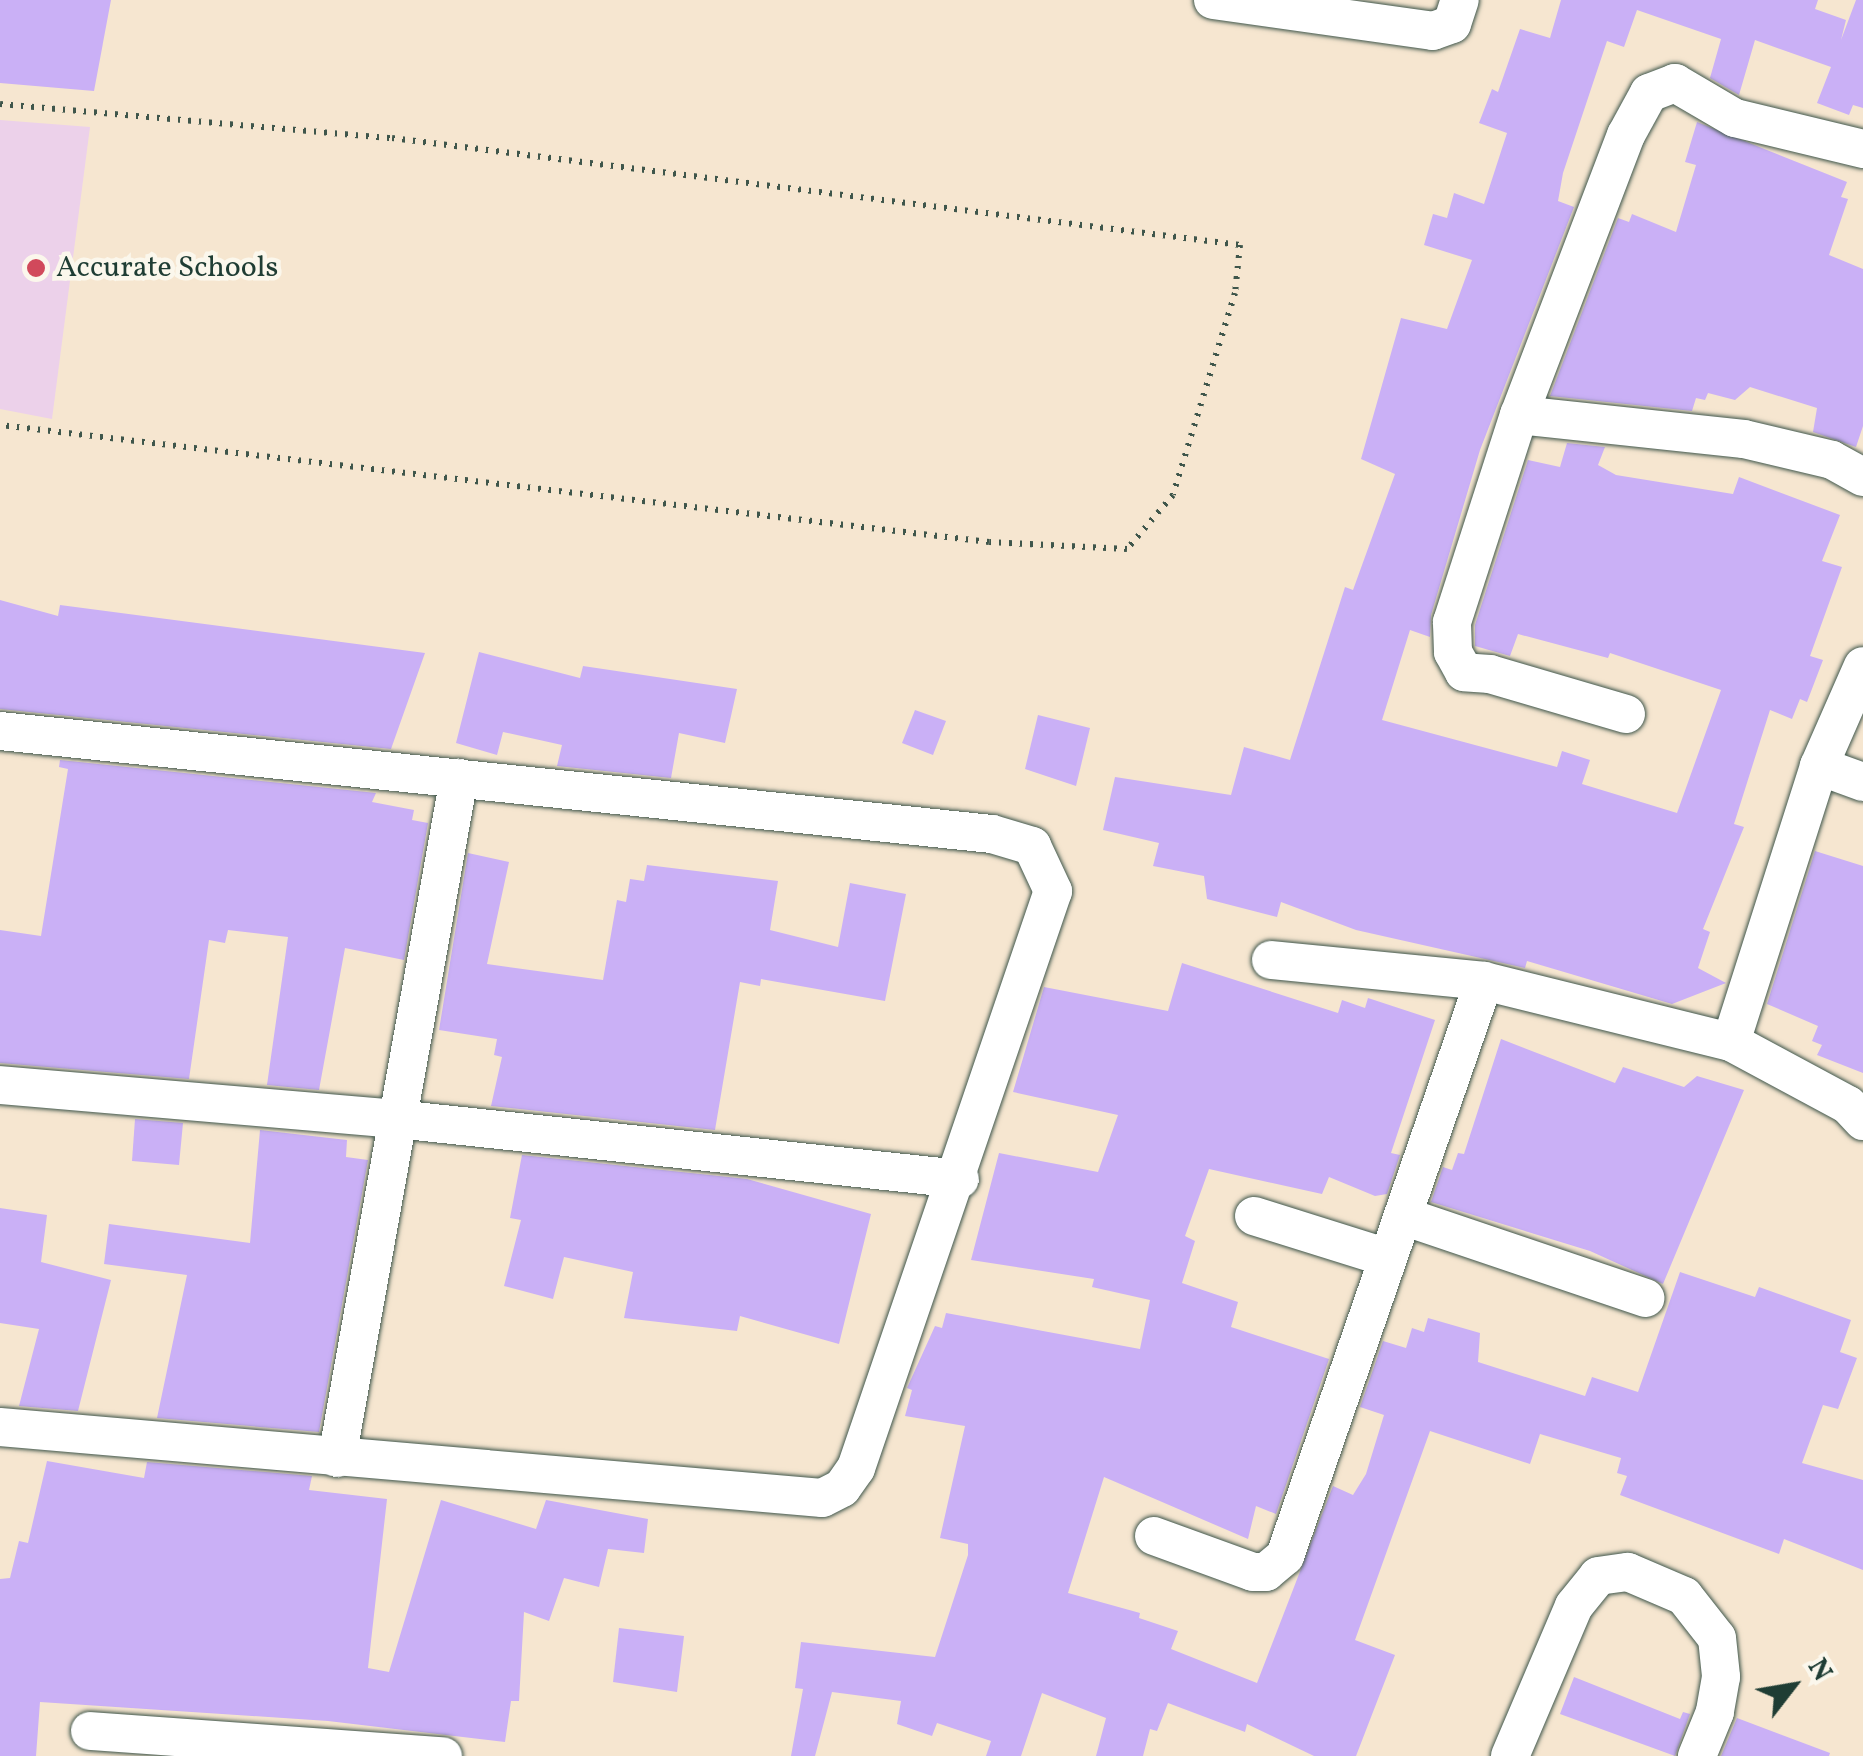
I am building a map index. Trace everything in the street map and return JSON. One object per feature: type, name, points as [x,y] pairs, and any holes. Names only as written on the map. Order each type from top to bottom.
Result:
[{"type":"street","points":[[1213,0],[1433,31],[1452,24],[1460,0]]},
{"type":"street","points":[[1626,714],[1490,674],[1464,672],[1452,652],[1452,622],[1519,415],[1626,135],[1649,93],[1675,83],[1735,118],[1863,149]]},
{"type":"street","points":[[1519,415],[1744,439],[1832,460],[1863,477]]},
{"type":"street","points":[[1731,1042],[1819,766],[1863,666]]},
{"type":"street","points":[[0,731],[992,834],[1032,846],[1053,891],[960,1179],[856,1468],[842,1488],[822,1498],[0,1426]]},
{"type":"street","points":[[1819,766],[1863,782]]},
{"type":"street","points":[[337,1458],[459,778]]},
{"type":"street","points":[[1271,960],[1484,982],[1731,1042],[1848,1105],[1863,1120]]},
{"type":"street","points":[[1154,1536],[1253,1572],[1278,1564],[1310,1492],[1484,982]]},
{"type":"street","points":[[0,1085],[396,1119],[960,1179]]},
{"type":"street","points":[[1254,1216],[1388,1258]]},
{"type":"street","points":[[1403,1216],[1645,1298]]},
{"type":"street","points":[[1510,1756],[1574,1606],[1598,1576],[1628,1572],[1684,1596],[1717,1638],[1721,1677],[1716,1712],[1697,1756]]},
{"type":"street","points":[[90,1731],[443,1756]]},
{"type":"path","points":[[0,104],[392,138],[1240,245],[1235,293],[1173,495],[1127,549],[989,542],[0,426]]},
{"type":"shaded area","name":"Accurate Schools","points":[[0,120],[90,127],[52,419],[0,409]]},
{"type":"building","points":[[0,0],[111,0],[94,91],[0,83]]},
{"type":"building","points":[[1561,0],[1818,0],[1815,9],[1846,20],[1841,40],[1856,0],[1863,0],[1863,108],[1853,105],[1849,115],[1817,103],[1831,67],[1755,40],[1739,95],[1710,78],[1721,39],[1637,10],[1624,47],[1607,41],[1563,173],[1558,201],[1574,207],[1480,450],[1431,615],[1430,637],[1410,630],[1382,720],[1557,767],[1562,751],[1590,760],[1582,784],[1677,813],[1721,690],[1610,653],[1608,658],[1518,634],[1510,656],[1475,646],[1475,625],[1528,460],[1560,467],[1567,443],[1605,447],[1598,465],[1616,475],[1733,494],[1739,477],[1840,515],[1822,561],[1842,567],[1810,656],[1823,660],[1807,702],[1800,699],[1792,719],[1770,710],[1734,824],[1744,827],[1703,929],[1710,932],[1698,968],[1726,983],[1672,1004],[1527,961],[1525,968],[1356,930],[1281,902],[1277,917],[1207,899],[1204,876],[1153,866],[1159,843],[1103,830],[1115,777],[1231,795],[1244,747],[1290,760],[1345,587],[1353,590],[1395,474],[1361,459],[1401,318],[1447,329],[1472,260],[1424,245],[1433,214],[1447,218],[1454,193],[1484,204],[1507,133],[1479,123],[1492,89],[1498,92],[1520,29],[1550,38]]},
{"type":"building","points":[[1697,122],[1847,182],[1841,197],[1848,199],[1829,255],[1863,269],[1863,426],[1856,447],[1813,432],[1817,408],[1750,387],[1735,400],[1708,393],[1705,400],[1696,398],[1692,411],[1550,396],[1618,218],[1629,222],[1632,214],[1676,232],[1696,165],[1685,162]]},
{"type":"building","points":[[0,600],[58,616],[60,605],[425,653],[391,749],[0,709]]},
{"type":"building","points":[[479,652],[580,678],[583,666],[737,689],[725,743],[679,733],[671,778],[557,766],[562,745],[503,732],[497,755],[456,743]]},
{"type":"building","points":[[915,710],[946,721],[933,755],[902,743]]},
{"type":"building","points":[[1038,715],[1090,728],[1076,786],[1025,769]]},
{"type":"building","points":[[60,760],[376,793],[372,802],[414,810],[412,820],[428,823],[404,960],[345,948],[319,1090],[267,1085],[288,937],[228,930],[225,943],[209,940],[189,1079],[0,1063],[0,930],[41,936],[68,769],[59,767]]},
{"type":"building","points":[[1815,851],[1863,866],[1863,1073],[1817,1055],[1822,1045],[1812,1041],[1818,1026],[1767,1004]]},
{"type":"building","points":[[468,853],[509,862],[487,964],[603,980],[617,900],[626,902],[630,879],[644,881],[647,865],[778,881],[770,930],[838,947],[850,883],[906,894],[885,1001],[761,979],[760,986],[740,982],[715,1130],[491,1106],[502,1057],[494,1055],[497,1039],[439,1030]]},
{"type":"building","points":[[1182,963],[1338,1013],[1342,1000],[1365,1008],[1368,998],[1435,1020],[1391,1153],[1400,1155],[1387,1194],[1375,1196],[1329,1177],[1322,1194],[1209,1169],[1185,1236],[1195,1241],[1182,1283],[1238,1302],[1231,1327],[1329,1359],[1276,1514],[1256,1506],[1248,1539],[1104,1477],[1068,1593],[1140,1613],[1139,1618],[1178,1631],[1171,1649],[1257,1683],[1333,1486],[1353,1495],[1366,1474],[1384,1415],[1360,1407],[1383,1341],[1406,1348],[1412,1328],[1424,1332],[1428,1318],[1480,1333],[1478,1362],[1585,1396],[1592,1377],[1638,1392],[1680,1272],[1755,1297],[1759,1287],[1851,1320],[1840,1352],[1857,1358],[1838,1409],[1823,1405],[1802,1463],[1863,1480],[1863,1570],[1784,1539],[1779,1554],[1620,1495],[1627,1476],[1617,1473],[1621,1458],[1540,1434],[1530,1464],[1430,1431],[1355,1640],[1395,1655],[1356,1756],[1314,1756],[1247,1724],[1245,1732],[1168,1703],[1157,1731],[1150,1729],[1143,1756],[1096,1756],[1106,1718],[1042,1693],[1021,1756],[986,1756],[991,1741],[937,1723],[932,1736],[897,1724],[901,1701],[832,1692],[815,1756],[791,1756],[803,1689],[795,1688],[801,1642],[935,1657],[968,1555],[968,1544],[940,1538],[965,1426],[905,1416],[912,1390],[907,1388],[935,1326],[942,1328],[946,1313],[1140,1349],[1150,1300],[1092,1287],[1094,1279],[971,1260],[999,1153],[1098,1172],[1118,1115],[1013,1092],[1044,987],[1168,1011]]},
{"type":"building","points":[[1501,1039],[1615,1083],[1623,1067],[1684,1087],[1697,1076],[1744,1090],[1663,1284],[1590,1251],[1431,1202],[1443,1167],[1452,1170],[1458,1153],[1464,1154]]},
{"type":"building","points":[[135,1119],[183,1123],[179,1165],[132,1161]]},
{"type":"building","points":[[260,1130],[347,1140],[346,1157],[368,1160],[319,1432],[157,1418],[187,1275],[104,1264],[109,1224],[250,1243]]},
{"type":"building","points":[[522,1155],[747,1179],[871,1214],[839,1344],[740,1316],[737,1331],[624,1318],[633,1272],[564,1257],[553,1299],[504,1286],[521,1220],[510,1218]]},
{"type":"building","points":[[0,1208],[47,1215],[41,1262],[111,1280],[78,1411],[19,1406],[39,1329],[0,1323]]},
{"type":"building","points":[[47,1461],[144,1478],[147,1462],[312,1476],[309,1490],[387,1499],[368,1668],[389,1672],[441,1500],[536,1529],[546,1500],[648,1519],[644,1553],[608,1549],[599,1587],[564,1578],[549,1621],[524,1612],[519,1701],[511,1701],[505,1742],[328,1721],[40,1702],[36,1756],[0,1756],[0,1579],[10,1578],[19,1541],[28,1543]]},
{"type":"building","points":[[619,1628],[684,1636],[677,1692],[613,1682]]},
{"type":"building","points":[[1574,1677],[1680,1719],[1683,1712],[1690,1714],[1675,1756],[1560,1714]]},
{"type":"building","points":[[1737,1718],[1830,1753],[1829,1756],[1721,1756]]},
{"type":"place","name":"Accurate Schools","points":[[36,268]]}]
